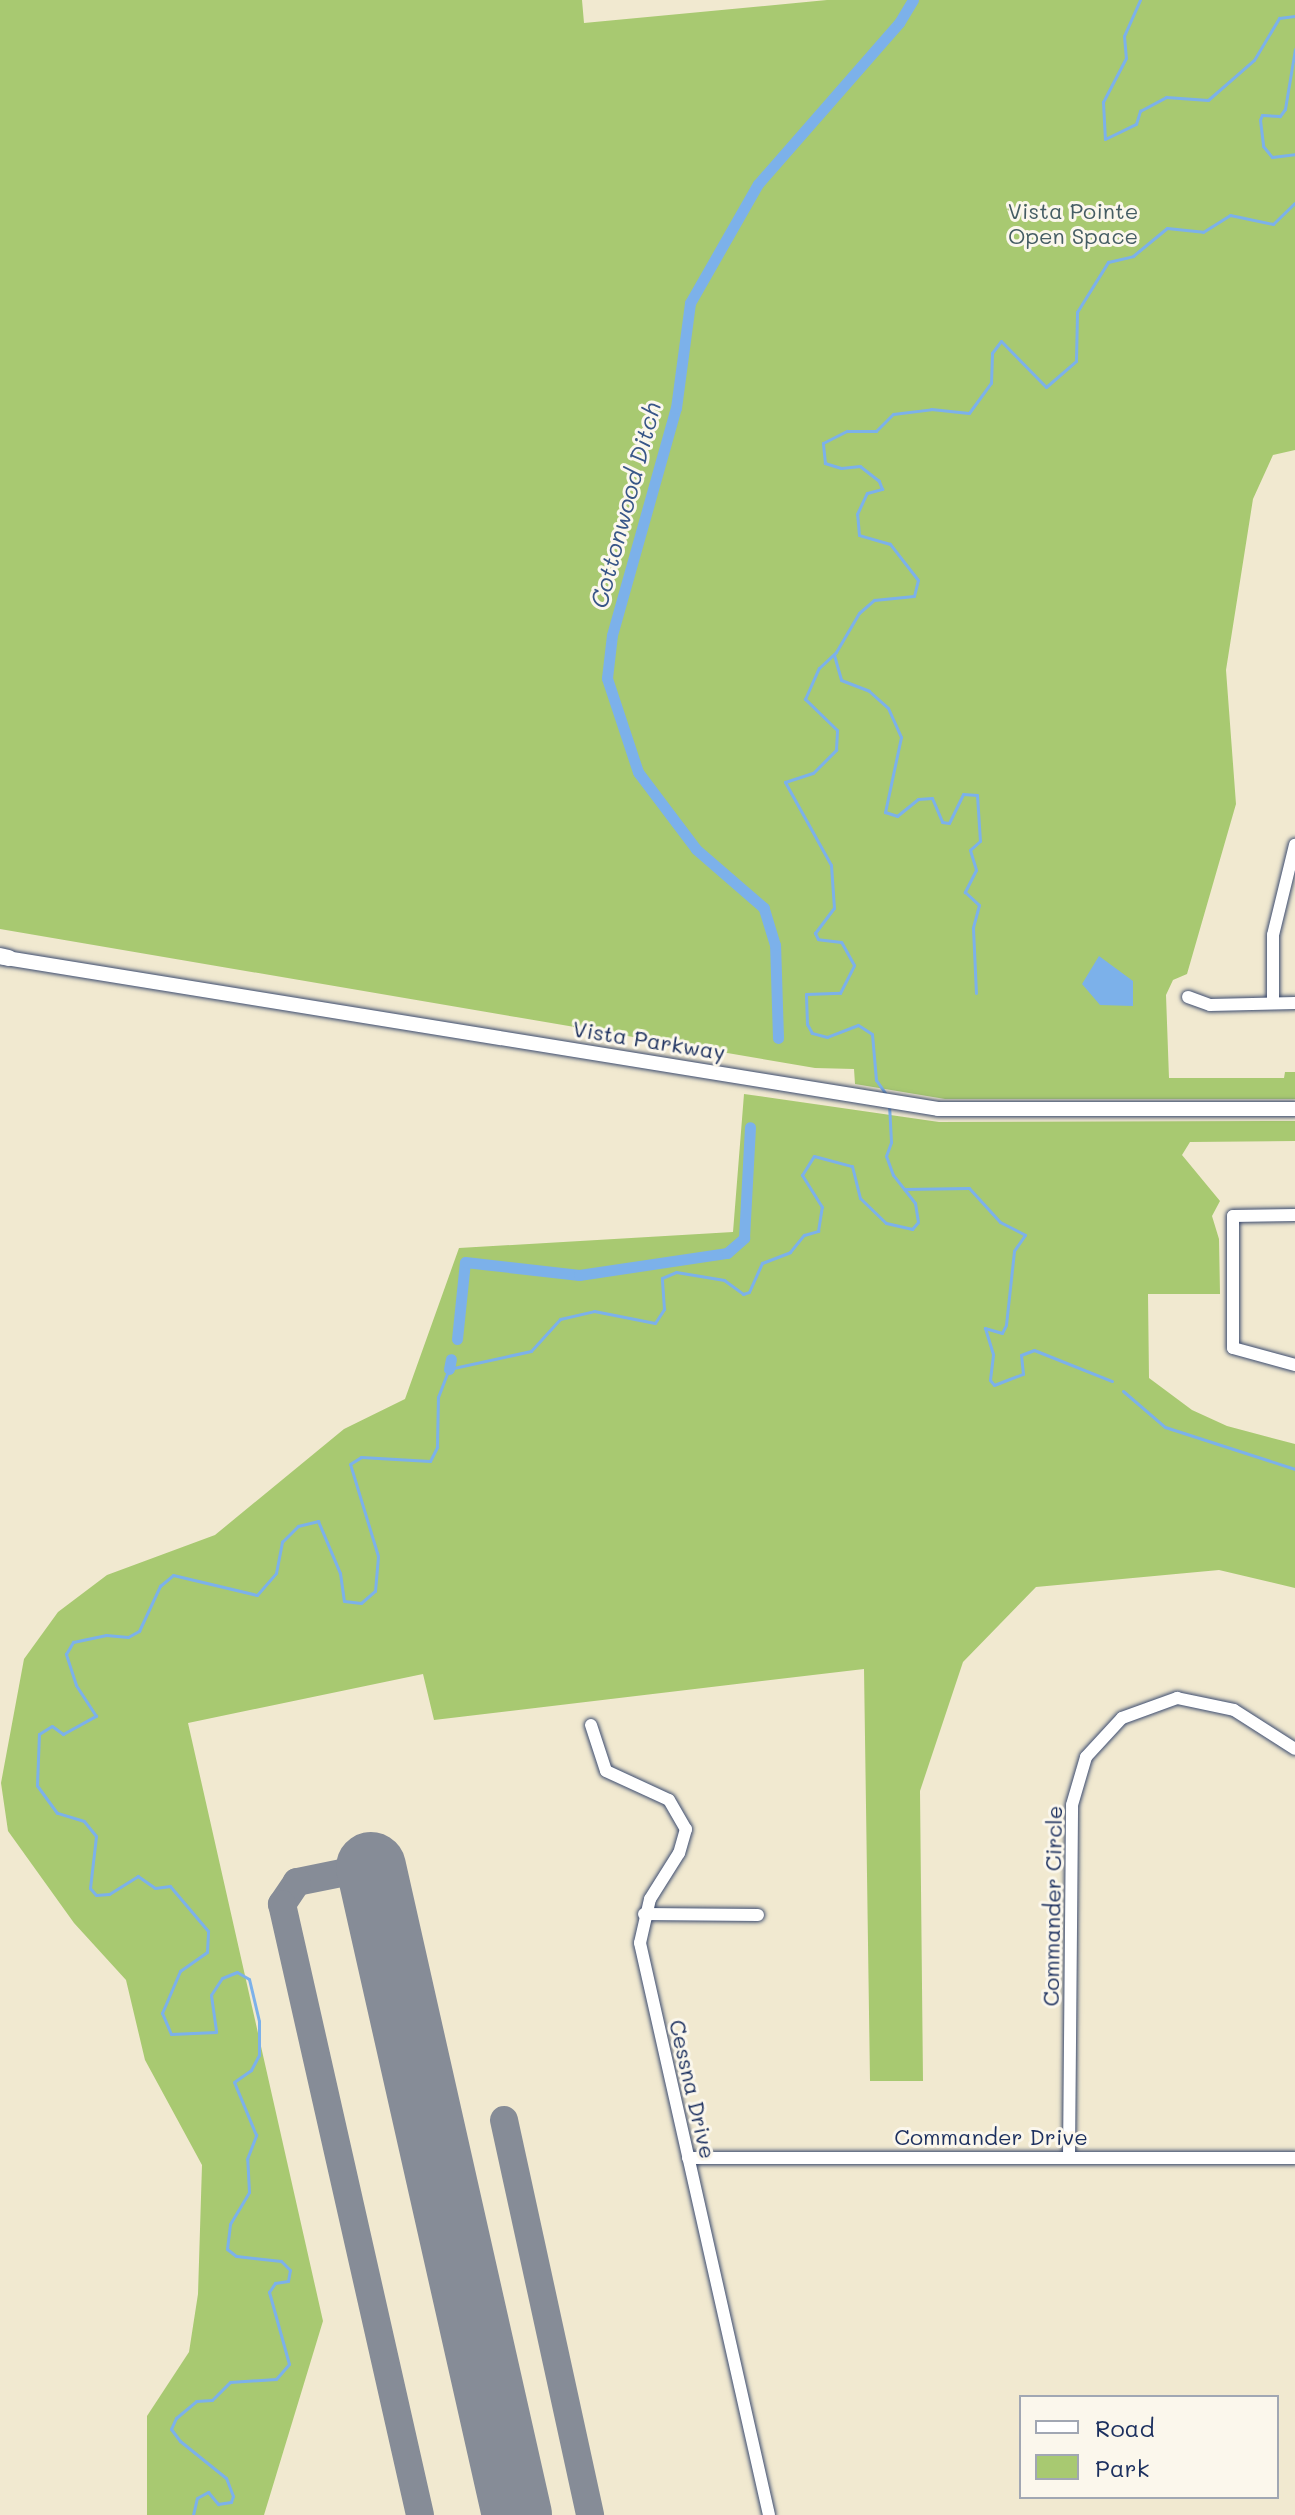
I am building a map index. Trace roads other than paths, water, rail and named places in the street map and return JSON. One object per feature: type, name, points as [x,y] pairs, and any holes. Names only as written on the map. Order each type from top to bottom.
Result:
[{"type":"street","points":[[1273,1003],[1273,935],[1293,868],[1295,845]]},
{"type":"street","name":"Vista Parkway","points":[[3,957],[938,1109],[1011,1113],[1295,1109]]},
{"type":"street","points":[[1188,997],[1210,1005],[1295,1003]]},
{"type":"street","points":[[1295,1215],[1233,1216],[1233,1348],[1295,1365]]},
{"type":"street","name":"Commander Circle","points":[[1069,2157],[1072,1805],[1086,1757],[1122,1718],[1177,1698],[1234,1710],[1295,1749]]},
{"type":"street","name":"Cessna Drive","points":[[591,1725],[606,1771],[663,1796],[683,1818],[684,1843],[644,1914],[640,1943],[769,2515]]},
{"type":"street","points":[[644,1914],[758,1915]]},
{"type":"street","name":"Commander Drive","points":[[688,2158],[1295,2158]]},
{"type":"water","points":[[1099,956],[1133,981],[1133,1006],[1100,1005],[1082,984]]},
{"type":"waterway","name":"Cottonwood Ditch","points":[[778,1038],[775,945],[764,908],[696,849],[638,772],[607,678],[612,635],[676,408],[690,303],[758,184],[899,23],[913,0]]},
{"type":"waterway","points":[[1140,0],[1124,36],[1126,58],[1103,102],[1105,139],[1136,124],[1140,111],[1166,97],[1208,100],[1254,60],[1279,18],[1295,16]]},
{"type":"waterway","points":[[1295,49],[1285,109],[1280,116],[1262,115],[1260,120],[1263,146],[1272,157],[1295,154]]},
{"type":"waterway","points":[[888,1097],[876,1080],[872,1034],[858,1025],[827,1037],[812,1033],[807,1024],[806,994],[840,993],[854,965],[841,942],[818,939],[815,933],[834,908],[831,865],[785,782],[813,773],[836,750],[837,730],[805,699],[819,668],[836,652],[859,613],[874,600],[914,596],[918,580],[890,544],[859,535],[857,514],[867,493],[882,489],[879,481],[860,466],[841,468],[825,463],[823,443],[847,431],[876,431],[893,414],[931,409],[969,413],[991,383],[992,353],[1001,341],[1046,387],[1076,361],[1077,312],[1108,262],[1133,256],[1167,228],[1203,232],[1230,215],[1273,224],[1295,203]]},
{"type":"waterway","points":[[834,655],[841,680],[869,691],[888,708],[901,737],[885,812],[897,816],[918,799],[932,798],[942,822],[949,823],[963,794],[977,795],[980,841],[970,850],[976,870],[965,892],[979,905],[973,928],[976,993]]},
{"type":"waterway","points":[[193,2515],[197,2498],[208,2492],[218,2504],[231,2502],[233,2496],[226,2478],[180,2441],[171,2429],[176,2418],[196,2401],[212,2400],[230,2382],[276,2379],[289,2364],[269,2292],[275,2283],[288,2281],[290,2270],[281,2261],[236,2256],[227,2249],[230,2224],[249,2192],[247,2159],[256,2135],[234,2082],[251,2070],[259,2055],[259,2021],[249,1979],[237,1972],[222,1978],[211,1995],[216,2032],[171,2034],[162,2013],[180,1971],[207,1952],[208,1931],[170,1886],[155,1888],[138,1876],[109,1894],[96,1895],[90,1888],[96,1836],[84,1821],[57,1813],[37,1785],[39,1734],[52,1726],[63,1734],[96,1716],[76,1685],[66,1654],[73,1642],[106,1635],[128,1637],[139,1631],[160,1586],[173,1575],[257,1595],[276,1573],[282,1542],[298,1526],[318,1521],[340,1573],[344,1601],[361,1603],[375,1591],[378,1556],[350,1464],[361,1457],[430,1461],[437,1447],[438,1397],[449,1369],[531,1351],[560,1319],[594,1311],[655,1323],[664,1309],[662,1278],[676,1272],[724,1280],[743,1294],[749,1292],[762,1263],[790,1252],[804,1235],[818,1231],[822,1207],[802,1175],[814,1156],[852,1166],[860,1198],[886,1223],[912,1229],[918,1222],[915,1203],[893,1175],[886,1156],[891,1142],[889,1105]]},
{"type":"waterway","name":"Cottonwood Ditch","points":[[457,1339],[465,1262],[579,1275],[727,1253],[744,1238],[750,1127]]},
{"type":"waterway","points":[[904,1189],[969,1188],[1000,1222],[1025,1235],[1014,1251],[1006,1325],[1002,1333],[985,1328],[993,1355],[990,1380],[994,1385],[1023,1374],[1021,1355],[1034,1350],[1112,1381]]},
{"type":"waterway","name":"Cottonwood Ditch","points":[[449,1369],[451,1359]]},
{"type":"waterway","points":[[1123,1391],[1165,1427],[1295,1469]]},
{"type":"park label","name":"Vista Pointe Open Space","points":[[1073,222]]}]
